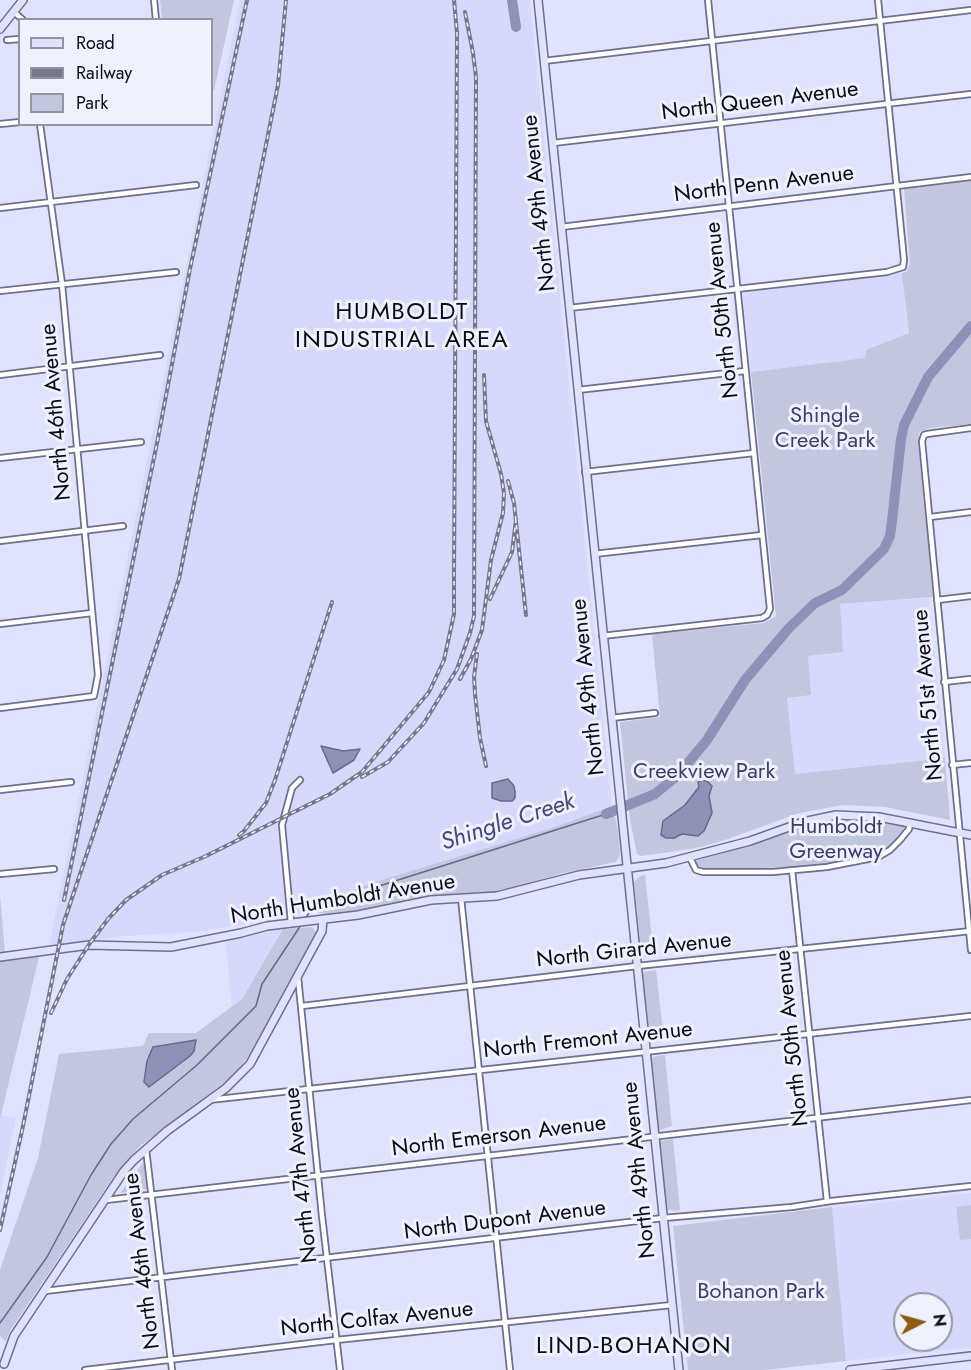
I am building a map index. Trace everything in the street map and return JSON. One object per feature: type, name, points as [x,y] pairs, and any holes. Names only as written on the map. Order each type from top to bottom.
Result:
[{"type":"street","points":[[0,29],[23,0]]},
{"type":"street","points":[[154,0],[156,18]]},
{"type":"street","name":"North 49th Avenue","points":[[538,0],[618,795],[679,1370]]},
{"type":"street","name":"North 50th Avenue","points":[[602,636],[762,618],[770,609],[708,0]]},
{"type":"street","points":[[569,308],[887,272],[903,267],[878,0]]},
{"type":"street","points":[[544,61],[971,10]]},
{"type":"street","points":[[14,12],[21,18]]},
{"type":"street","points":[[7,40],[18,39]]},
{"type":"street","name":"North Queen Avenue","points":[[553,143],[971,94]]},
{"type":"street","points":[[0,124],[18,122]]},
{"type":"street","name":"North 46th Avenue","points":[[0,708],[94,696],[98,675],[62,284],[40,126]]},
{"type":"street","name":"North Penn Avenue","points":[[561,227],[971,177]]},
{"type":"street","points":[[0,208],[196,185]]},
{"type":"street","points":[[0,291],[176,272]]},
{"type":"street","points":[[0,375],[160,355]]},
{"type":"street","points":[[578,391],[745,371]]},
{"type":"street","name":"North 51st Avenue","points":[[971,428],[927,434],[923,438],[922,446],[971,950]]},
{"type":"street","points":[[0,458],[141,442]]},
{"type":"street","points":[[585,472],[754,453]]},
{"type":"street","points":[[930,517],[971,512]]},
{"type":"street","points":[[0,541],[123,526]]},
{"type":"street","points":[[594,554],[762,535]]},
{"type":"street","points":[[937,600],[971,596]]},
{"type":"street","points":[[0,624],[92,613]]},
{"type":"street","points":[[944,682],[971,679]]},
{"type":"street","points":[[611,718],[655,713]]},
{"type":"street","points":[[952,765],[971,763]]},
{"type":"street","points":[[294,922],[282,825],[292,788],[300,780]]},
{"type":"street","points":[[0,790],[71,782]]},
{"type":"street","name":"North Humboldt Avenue","points":[[0,957],[89,945],[171,947],[294,922],[380,911],[431,900],[497,896],[579,875],[690,858],[818,818],[855,814],[910,822],[971,835]]},
{"type":"street","points":[[690,858],[696,870],[703,872],[827,867],[878,857],[900,840],[909,829],[910,822]]},
{"type":"street","points":[[0,874],[54,869]]},
{"type":"street","name":"North 50th Avenue","points":[[792,870],[827,1201]]},
{"type":"street","points":[[461,898],[510,1370]]},
{"type":"street","points":[[4,1367],[14,1336],[42,1291],[103,1200],[134,1160],[167,1131],[226,1088],[250,1064],[322,931],[323,919]]},
{"type":"street","name":"North Girard Avenue","points":[[302,1006],[637,966],[970,931]]},
{"type":"street","name":"North 47th Avenue","points":[[298,977],[340,1370]]},
{"type":"street","name":"North Fremont Avenue","points":[[209,1100],[809,1032],[971,1016]]},
{"type":"street","name":"North Emerson Avenue","points":[[103,1200],[971,1100]]},
{"type":"street","name":"North 46th Avenue","points":[[146,1149],[172,1370]]},
{"type":"street","name":"North Dupont Avenue","points":[[42,1291],[663,1218],[792,1207],[827,1201],[971,1186]]},
{"type":"street","name":"North Colfax Avenue","points":[[85,1370],[336,1340],[672,1305]]},
{"type":"street","points":[[0,1354],[4,1367]]},
{"type":"street","points":[[850,1370],[971,1356]]},
{"type":"shaded area","points":[[240,0],[530,0],[612,806],[552,828],[375,882],[280,919],[194,932],[124,936],[49,946]]},
{"type":"shaded area","points":[[902,273],[909,333],[866,358],[751,372],[744,293]]},
{"type":"shaded area","points":[[929,598],[945,758],[795,774],[787,698],[811,695],[808,656],[840,604]]},
{"type":"shaded area","points":[[321,746],[343,751],[360,749],[354,760],[333,773]]},
{"type":"shaded area","points":[[508,779],[514,786],[515,798],[512,801],[501,801],[492,798],[492,783]]},
{"type":"shaded area","points":[[702,780],[712,786],[709,796],[712,813],[704,831],[698,836],[682,834],[674,838],[666,838],[661,835],[663,821],[685,805],[699,787],[698,782]]},
{"type":"shaded area","points":[[285,926],[242,999],[232,1006],[225,938]]},
{"type":"shaded area","points":[[196,1040],[194,1051],[190,1056],[149,1087],[144,1082],[147,1061],[153,1047]]},
{"type":"shaded area","points":[[1,1115],[16,1118],[0,1195],[0,1119]]},
{"type":"shaded area","points":[[971,1193],[971,1347],[953,1349],[953,1292],[893,1292],[893,1352],[926,1352],[846,1361],[832,1208]]},
{"type":"green space","points":[[160,0],[234,0],[214,90],[213,18],[162,18]]},
{"type":"green space","points":[[971,181],[971,424],[929,428],[919,433],[918,442],[933,597],[840,604],[843,652],[808,656],[811,695],[787,698],[795,774],[945,758],[950,820],[885,807],[843,805],[799,813],[701,847],[641,856],[637,854],[630,820],[620,722],[660,717],[652,634],[764,623],[776,616],[751,372],[865,358],[866,350],[909,333],[902,273],[907,271],[910,263],[904,189]]},
{"type":"green space","points":[[612,806],[618,830],[620,855],[616,862],[563,873],[503,891],[425,897],[328,915],[316,912],[297,913],[375,882],[552,828]]},
{"type":"green space","name":"Humboldt Greenway","points":[[854,817],[904,823],[904,829],[889,848],[870,857],[814,866],[706,870],[700,868],[695,861],[747,846],[806,823]]},
{"type":"green space","points":[[645,875],[654,956],[642,957],[634,882],[640,876]]},
{"type":"green space","points":[[0,896],[5,953],[41,949],[0,1119]]},
{"type":"green space","points":[[312,927],[316,932],[249,1055],[234,1075],[140,1146],[112,1179],[10,1331],[5,1342],[0,1335],[0,1270],[38,1158],[59,1054],[143,1046],[149,1033],[196,1033],[242,999],[283,929]]},
{"type":"green space","points":[[656,970],[664,1041],[649,1044],[642,975],[643,972]]},
{"type":"green space","points":[[665,1055],[672,1126],[659,1130],[650,1059]]},
{"type":"green space","points":[[673,1139],[680,1210],[676,1211],[666,1209],[659,1144],[660,1141]]},
{"type":"green space","points":[[144,1163],[147,1189],[120,1193],[142,1164]]},
{"type":"green space","points":[[971,1205],[971,1239],[960,1240],[956,1207]]},
{"type":"green space","name":"Bohanon Park","points":[[832,1207],[846,1361],[765,1370],[688,1370],[673,1226]]},
{"type":"waterway","points":[[512,0],[516,27]]},
{"type":"waterway","name":"Shingle Creek","points":[[606,814],[655,794],[678,775],[707,740],[745,680],[789,628],[815,603],[842,590],[884,549],[890,536],[904,425],[928,377],[971,326]]},
{"type":"waterway","name":"Shingle Creek","points":[[305,919],[309,913],[332,901],[606,814]]},
{"type":"waterway","name":"Shingle Creek","points":[[0,1323],[47,1257],[91,1175],[111,1144],[133,1119],[197,1065],[256,1006],[262,984],[301,925]]},
{"type":"railway","points":[[64,900],[190,269],[247,0]]},
{"type":"railway","points":[[0,1230],[63,925],[179,579],[278,85],[286,0]]},
{"type":"railway","points":[[51,1013],[67,979],[90,943],[126,900],[162,875],[206,856],[330,794],[362,772],[429,692],[444,660],[454,614],[457,33],[454,0]]},
{"type":"railway","points":[[362,777],[388,762],[424,723],[457,669],[474,616],[476,77],[465,12]]},
{"type":"railway","points":[[460,679],[471,659],[482,630],[491,560],[503,513],[504,493],[501,474],[486,421],[484,375]]},
{"type":"railway","points":[[508,481],[514,503],[526,615]]},
{"type":"railway","points":[[490,599],[512,552],[516,520]]},
{"type":"railway","points":[[239,835],[266,803],[332,602]]},
{"type":"railway","points":[[477,654],[474,677],[475,694],[486,766]]},
{"type":"district","name":"HUMBOLDT INDUSTRIAL AREA","points":[[402,327]]},
{"type":"district","name":"LIND-BOHANON","points":[[634,1347]]},
{"type":"park label","name":"Shingle Creek Park","points":[[825,430]]},
{"type":"park label","name":"Creekview Park","points":[[704,773]]}]
